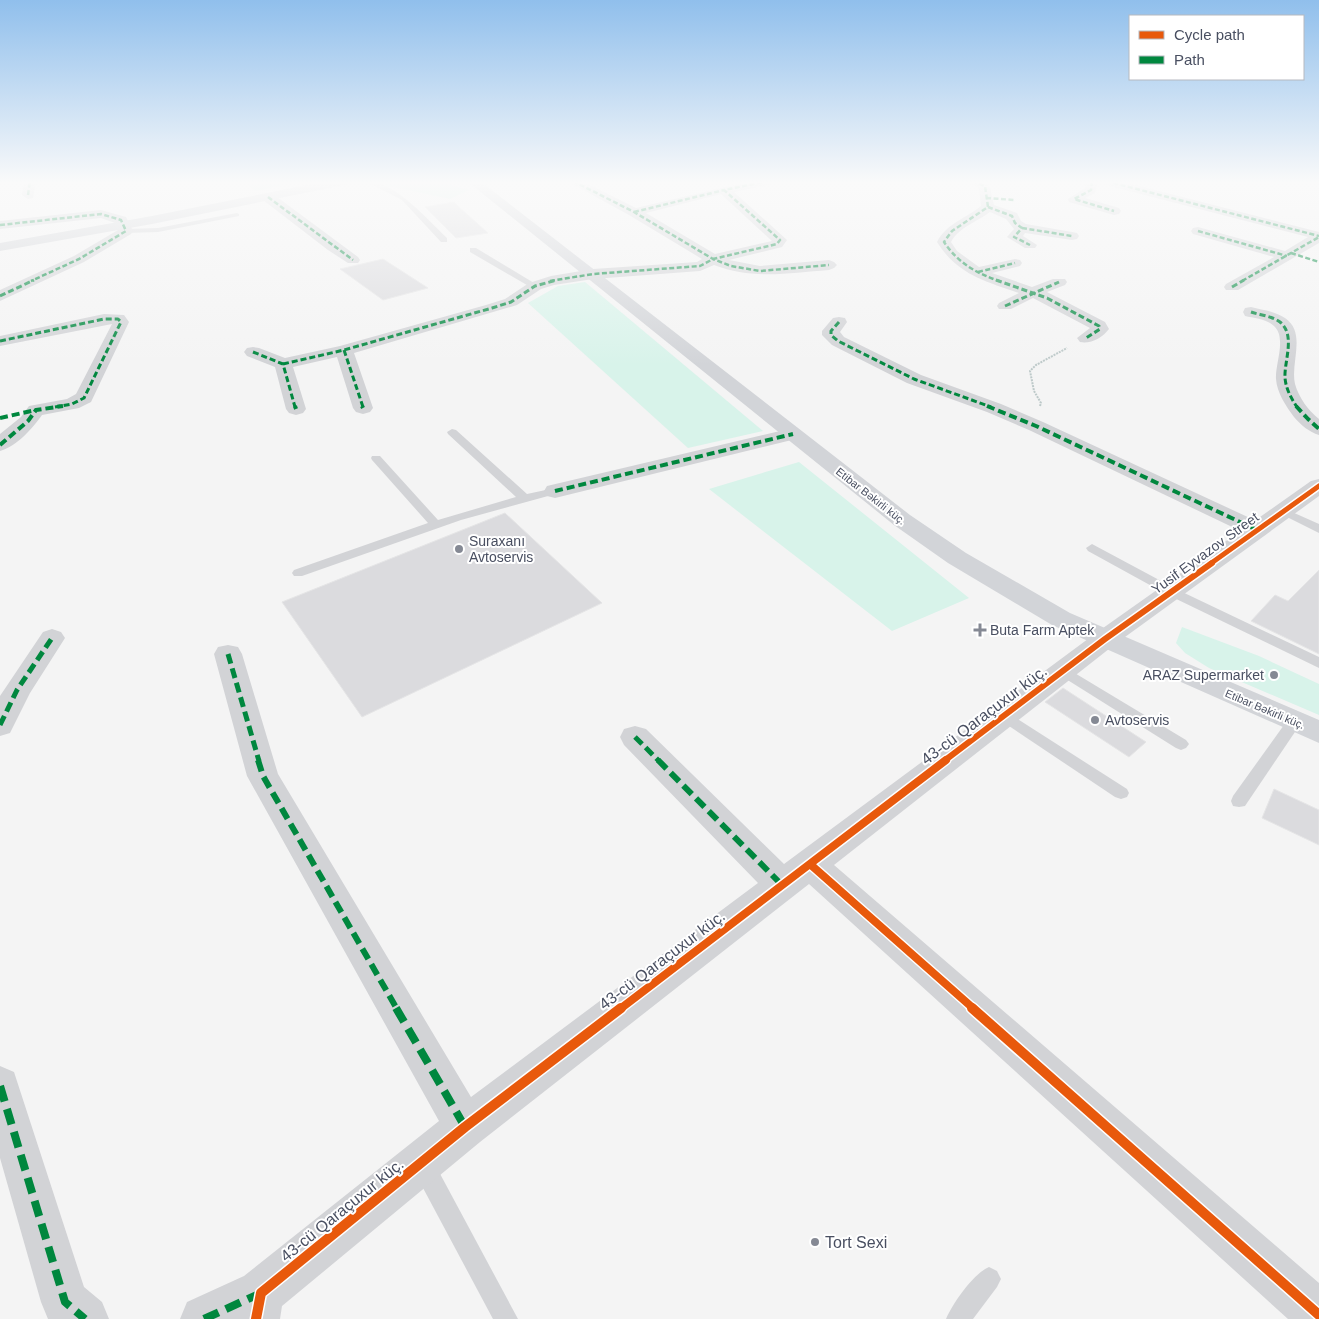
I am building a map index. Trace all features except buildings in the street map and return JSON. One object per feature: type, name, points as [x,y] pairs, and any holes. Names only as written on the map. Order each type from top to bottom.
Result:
[{"type":"main road","points":[[0,247],[29,243]]},
{"type":"main road","name":"Etibar Bəkirli küç.","points":[[552,243],[902,520],[957,558],[1014,593],[1104,639],[1319,732]]},
{"type":"street","points":[[0,296],[84,256],[104,243]]},
{"type":"street","points":[[327,243],[353,260]]},
{"type":"street","points":[[685,243],[713,259],[731,266],[755,270],[829,265]]},
{"type":"street","points":[[253,352],[283,364],[344,350],[511,302],[534,286],[551,281],[593,274],[700,266],[713,259],[778,243]]},
{"type":"street","points":[[944,243],[954,256],[978,272],[1032,292],[1099,326],[1100,329],[1086,338]]},
{"type":"street","points":[[1025,243],[1030,245]]},
{"type":"street","points":[[1242,243],[1319,262]]},
{"type":"street","points":[[1232,287],[1309,243]]},
{"type":"street","points":[[978,272],[1015,263]]},
{"type":"street","points":[[1005,306],[1032,292],[1059,282]]},
{"type":"street","points":[[1250,312],[1282,323],[1288,334],[1285,380],[1301,412],[1309,422],[1319,429]]},
{"type":"street","points":[[0,341],[104,319],[113,318],[118,319],[120,322],[84,398],[72,404],[0,418]]},
{"type":"street","points":[[839,322],[831,332],[831,335],[838,341],[905,375],[1036,426],[1257,530]]},
{"type":"street","points":[[344,350],[362,408]]},
{"type":"street","points":[[283,364],[296,409]]},
{"type":"street","points":[[0,445],[28,421],[36,410]]},
{"type":"street","points":[[556,491],[793,434]]},
{"type":"street","name":"Yusif Eyvazov Street","points":[[1104,639],[1319,486]]},
{"type":"street","points":[[0,725],[17,690],[52,638]]},
{"type":"street","name":"43-cü Qaraçuxur küç.","points":[[204,1319],[258,1306],[422,1162],[465,1127],[1104,639]]},
{"type":"street","points":[[228,654],[263,776],[465,1127]]},
{"type":"street","points":[[635,737],[1319,1315]]},
{"type":"street","points":[[0,1086],[65,1302],[85,1319]]},
{"type":"lane","points":[[473,250],[534,286]]},
{"type":"lane","points":[[452,432],[524,498]]},
{"type":"lane","points":[[376,458],[436,523]]},
{"type":"lane","points":[[298,573],[436,523],[556,491]]},
{"type":"lane","points":[[1283,511],[1319,529]]},
{"type":"lane","points":[[1092,548],[1172,592],[1319,663]]},
{"type":"lane","points":[[1063,671],[1181,744]]},
{"type":"lane","points":[[1005,716],[1121,793]]},
{"type":"lane","points":[[1239,801],[1294,722]]},
{"type":"lane","points":[[422,1162],[506,1319]]},
{"type":"lane","points":[[958,1319],[989,1279]]},
{"type":"path","points":[[1036,426],[1041,403],[1034,391],[1030,371],[1036,364],[1086,338]]},
{"type":"green space","points":[[585,282],[763,431],[688,448],[528,303],[558,286]]},
{"type":"green space","points":[[799,462],[969,598],[892,631],[709,489]]},
{"type":"green space","points":[[1182,627],[1259,656],[1319,684],[1319,715],[1209,668],[1185,653],[1176,643]]},
{"type":"marked path","points":[[0,296],[79,259],[107,243]]},
{"type":"marked path","points":[[327,243],[353,260]]},
{"type":"marked path","points":[[685,243],[713,259],[731,266],[760,271],[829,265]]},
{"type":"marked path","points":[[283,364],[344,350],[492,308],[511,302],[535,286],[551,281],[593,274],[700,266],[713,259],[778,243]]},
{"type":"marked path","points":[[944,243],[962,264],[990,278],[1047,298],[1099,326],[1100,329],[1086,338]]},
{"type":"marked path","points":[[1025,243],[1030,245]]},
{"type":"marked path","points":[[1239,243],[1287,256]]},
{"type":"marked path","points":[[1232,287],[1309,243]]},
{"type":"marked path","points":[[1291,253],[1319,262]]},
{"type":"marked path","points":[[978,272],[1015,263]]},
{"type":"marked path","points":[[1005,306],[1059,282]]},
{"type":"marked path","points":[[1251,312],[1273,318],[1283,325],[1288,337],[1285,371],[1286,385],[1297,407],[1319,429]]},
{"type":"marked path","points":[[0,341],[104,319],[118,319],[121,322],[84,398],[72,404],[36,410],[28,421],[0,445]]},
{"type":"marked path","points":[[839,322],[831,331],[831,335],[838,341],[914,379],[994,408],[1036,426],[1257,530]]},
{"type":"marked path","points":[[344,350],[363,408]]},
{"type":"marked path","points":[[253,352],[283,364],[296,409]]},
{"type":"marked path","points":[[0,418],[36,410]]},
{"type":"marked path","points":[[555,491],[793,434]]},
{"type":"marked path","points":[[0,725],[17,690],[52,638]]},
{"type":"marked path","points":[[228,654],[263,776],[465,1127]]},
{"type":"marked path","points":[[635,737],[783,886]]},
{"type":"marked path","points":[[0,1086],[65,1302],[85,1319]]},
{"type":"marked path","points":[[204,1319],[261,1293]]},
{"type":"cycle path","points":[[256,1319],[261,1293],[465,1127],[1105,639],[1319,486]]},
{"type":"cycle path","points":[[811,865],[1319,1315]]},
{"type":"place","name":"Suraxanı Avtoservis","points":[[459,549]]},
{"type":"place","name":"Buta Farm Aptek","points":[[980,630]]},
{"type":"place","name":"ARAZ Supermarket","points":[[1274,675]]},
{"type":"place","name":"Avtoservis","points":[[1095,720]]},
{"type":"place","name":"Tort Sexi","points":[[815,1242]]}]
